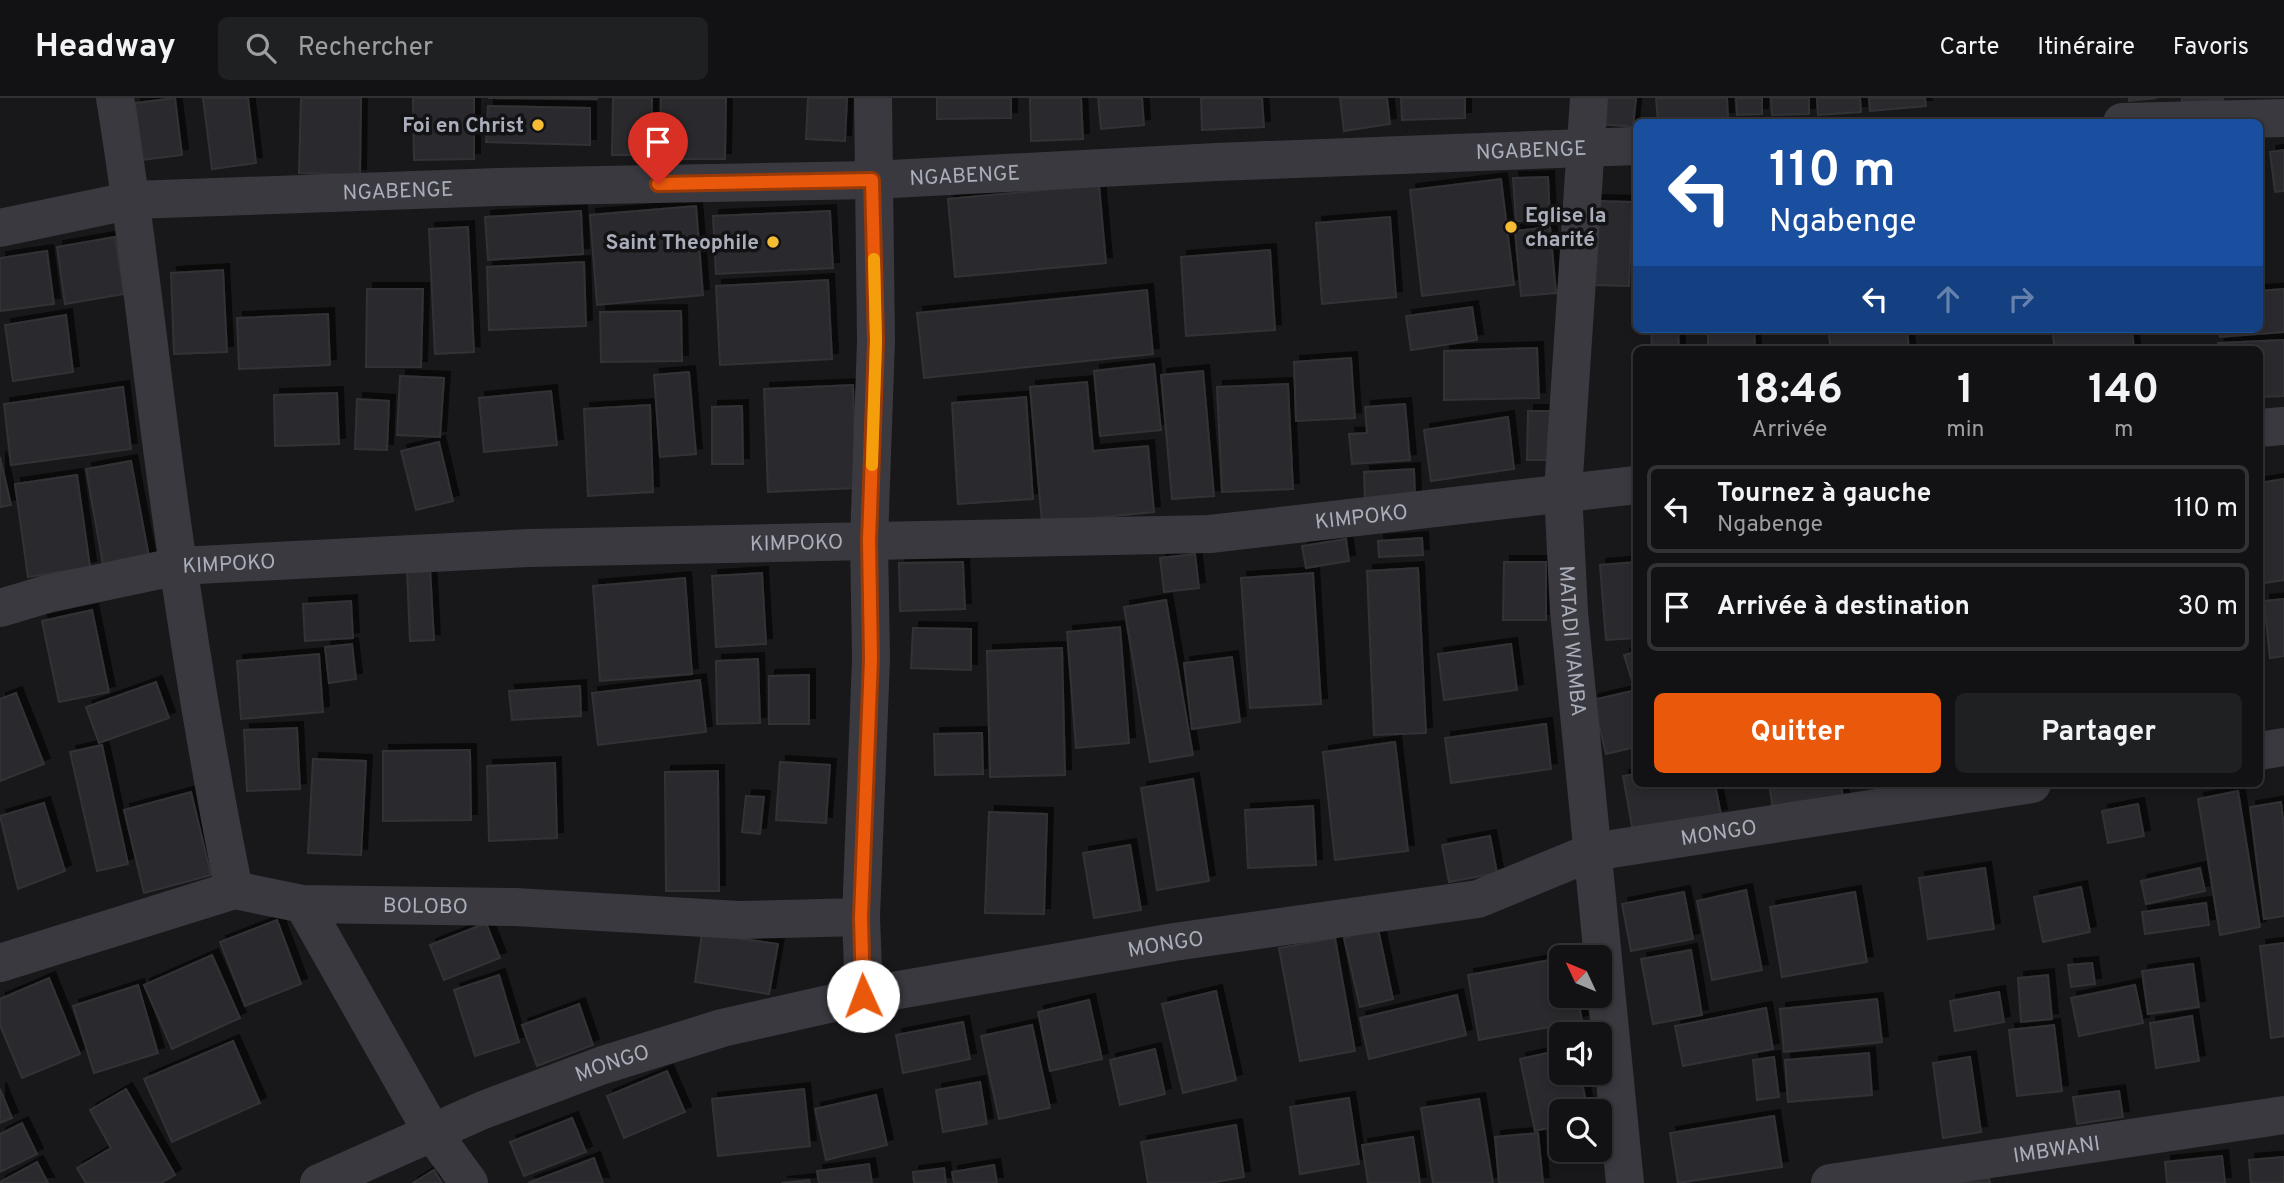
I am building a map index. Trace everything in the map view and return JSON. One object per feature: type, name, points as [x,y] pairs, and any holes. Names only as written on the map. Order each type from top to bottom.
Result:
[{"type":"street","points":[[115,98],[133,200],[179,566],[212,782],[234,890]]},
{"type":"street","points":[[863,996],[861,917],[871,659],[869,541],[876,341],[873,98]]},
{"type":"street","name":"MATADI WAMBA","points":[[1589,98],[1563,491],[1569,612],[1625,1183]]},
{"type":"street","points":[[2244,119],[2284,118]]},
{"type":"street","name":"NGABENGE","points":[[0,228],[133,200],[484,188],[872,180],[1216,162],[1633,146]]},
{"type":"street","points":[[2263,428],[2284,426]]},
{"type":"street","name":"KIMPOKO","points":[[0,608],[47,594],[179,566],[528,548],[1210,534],[1563,491],[1633,485]]},
{"type":"street","points":[[2263,750],[2284,747]]},
{"type":"street","name":"MONGO","points":[[319,1183],[432,1132],[603,1065],[722,1028],[863,996],[1174,942],[1478,900],[1592,852],[2013,787]]},
{"type":"street","name":"BOLOBO","points":[[0,963],[234,890],[303,904],[515,907],[738,920],[861,917]]},
{"type":"street","points":[[303,904],[432,1132],[469,1183]]},
{"type":"street","name":"IMBWANI","points":[[1830,1183],[2284,1115]]},
{"type":"building","points":[[175,98],[182,155],[142,160],[135,103]]},
{"type":"building","points":[[203,98],[248,98],[256,163],[212,169]]},
{"type":"building","points":[[301,98],[361,98],[360,175],[299,173]]},
{"type":"building","points":[[413,98],[474,98],[474,159],[414,160]]},
{"type":"building","points":[[488,98],[597,98],[597,99]]},
{"type":"building","points":[[613,98],[652,98],[651,155],[612,155]]},
{"type":"building","points":[[661,98],[726,98],[725,159],[660,159]]},
{"type":"building","points":[[808,98],[847,98],[845,141],[806,139]]},
{"type":"building","points":[[937,98],[1011,98],[1011,118],[937,119]]},
{"type":"building","points":[[1030,98],[1081,98],[1083,139],[1031,141]]},
{"type":"building","points":[[1098,98],[1142,98],[1144,125],[1101,129]]},
{"type":"building","points":[[1201,98],[1262,98],[1264,127],[1202,130]]},
{"type":"building","points":[[1340,98],[1387,98],[1390,124],[1344,131]]},
{"type":"building","points":[[1401,98],[1465,98],[1465,118],[1402,120]]},
{"type":"building","points":[[1603,98],[1636,98],[1633,127],[1601,124]]},
{"type":"building","points":[[1656,98],[1727,98],[1728,118],[1658,119]]},
{"type":"building","points":[[1736,98],[1762,98],[1762,114],[1737,115]]},
{"type":"building","points":[[1771,98],[1809,98],[1809,114],[1772,115]]},
{"type":"building","points":[[1817,98],[1860,98],[1861,112],[1818,115]]},
{"type":"building","points":[[1869,98],[1925,98],[1926,106],[1870,111]]},
{"type":"building","points":[[2129,98],[2157,98],[2129,101]]},
{"type":"building","points":[[2182,98],[2223,98],[2223,100],[2182,102]]},
{"type":"building","name":"Foi en Christ","points":[[488,106],[590,108],[590,145],[486,142]]},
{"type":"building","points":[[2284,150],[2284,191],[2275,192],[2270,152]]},
{"type":"building","points":[[1548,177],[1550,219],[1516,221],[1513,178]]},
{"type":"building","points":[[1501,179],[1514,285],[1422,296],[1410,190]]},
{"type":"building","points":[[1099,185],[1106,263],[955,277],[948,199]]},
{"type":"building","points":[[1596,201],[1632,202],[1629,286],[1593,285]]},
{"type":"building","points":[[696,206],[703,295],[597,305],[590,215]]},
{"type":"building","points":[[581,211],[583,254],[488,260],[485,217]]},
{"type":"building","name":"Saint Theophile","points":[[830,211],[833,268],[716,274],[713,216]]},
{"type":"building","points":[[1390,217],[1396,297],[1322,304],[1316,223]]},
{"type":"building","points":[[468,227],[474,352],[435,354],[429,229]]},
{"type":"building","points":[[1550,227],[1556,293],[1521,296],[1515,231]]},
{"type":"building","points":[[115,237],[124,294],[65,304],[57,247]]},
{"type":"building","points":[[1270,250],[1275,330],[1186,336],[1181,257]]},
{"type":"building","points":[[47,251],[54,304],[0,311],[0,258]]},
{"type":"building","points":[[584,262],[586,326],[489,330],[487,267]]},
{"type":"building","points":[[223,270],[227,352],[174,354],[171,273]]},
{"type":"building","points":[[828,280],[832,359],[720,365],[716,286]]},
{"type":"building","points":[[367,289],[423,289],[421,367],[366,367]]},
{"type":"building","points":[[2284,289],[2284,332],[2220,337],[2220,333],[2263,333],[2263,291]]},
{"type":"building","points":[[1147,290],[1153,354],[924,378],[917,313]]},
{"type":"building","points":[[1472,307],[1477,340],[1411,350],[1406,316]]},
{"type":"building","points":[[681,311],[682,361],[601,362],[600,312]]},
{"type":"building","points":[[328,314],[330,365],[239,369],[237,318]]},
{"type":"building","points":[[66,315],[73,372],[13,381],[5,325]]},
{"type":"building","points":[[1651,333],[1678,333],[1679,346],[1652,346]]},
{"type":"building","points":[[1708,333],[1754,333],[1755,346],[1708,346]]},
{"type":"building","points":[[1829,333],[1907,333],[1909,346],[1830,346]]},
{"type":"building","points":[[2053,333],[2132,333],[2134,346],[2054,346]]},
{"type":"building","points":[[2284,340],[2284,396],[2263,397],[2263,346],[2218,346],[2218,343]]},
{"type":"building","points":[[1537,348],[1539,398],[1444,400],[1444,351]]},
{"type":"building","points":[[1351,358],[1355,418],[1296,421],[1294,362]]},
{"type":"building","points":[[1154,364],[1161,430],[1100,436],[1094,371]]},
{"type":"building","points":[[1203,371],[1214,496],[1172,499],[1161,375]]},
{"type":"building","points":[[689,372],[696,454],[660,457],[654,375]]},
{"type":"building","points":[[400,376],[444,378],[440,437],[397,435]]},
{"type":"building","points":[[1087,382],[1093,451],[1148,446],[1154,512],[1042,523],[1030,387]]},
{"type":"building","points":[[1288,384],[1293,489],[1222,492],[1217,387]]},
{"type":"building","points":[[853,385],[856,488],[768,492],[764,389]]},
{"type":"building","points":[[123,387],[131,449],[11,465],[4,404]]},
{"type":"building","points":[[551,391],[557,445],[484,452],[479,398]]},
{"type":"building","points":[[337,393],[339,444],[275,446],[274,395]]},
{"type":"building","points":[[1026,397],[1033,499],[958,504],[952,403]]},
{"type":"building","points":[[357,399],[389,401],[387,450],[355,449]]},
{"type":"building","points":[[1405,404],[1410,460],[1352,464],[1349,434],[1367,433],[1365,407]]},
{"type":"building","points":[[650,405],[653,492],[588,496],[584,409]]},
{"type":"building","points":[[742,406],[743,464],[712,464],[712,407]]},
{"type":"building","points":[[1528,411],[1553,411],[1552,460],[1527,460]]},
{"type":"building","points":[[1508,417],[1514,469],[1431,481],[1424,430]]},
{"type":"building","points":[[439,442],[453,501],[416,510],[401,451]]},
{"type":"building","points":[[0,457],[11,505],[0,507]]},
{"type":"building","points":[[131,461],[149,557],[103,565],[86,469]]},
{"type":"building","points":[[1414,469],[1415,500],[1365,503],[1364,472]]},
{"type":"building","points":[[77,475],[90,567],[28,577],[15,484]]},
{"type":"building","points":[[2284,479],[2284,580],[2263,583],[2263,482]]},
{"type":"building","points":[[1422,538],[1423,555],[1379,557],[1378,541]]},
{"type":"building","points":[[1346,539],[1349,561],[1306,568],[1302,546]]},
{"type":"building","points":[[1195,554],[1199,588],[1164,592],[1160,558]]},
{"type":"building","points":[[963,562],[965,609],[900,611],[899,563]]},
{"type":"building","points":[[1504,562],[1546,562],[1546,620],[1503,620]]},
{"type":"building","points":[[1633,562],[1633,638],[1606,640],[1600,565]]},
{"type":"building","points":[[430,568],[434,640],[410,641],[407,570]]},
{"type":"building","points":[[1418,568],[1426,733],[1374,735],[1367,571]]},
{"type":"building","points":[[762,573],[766,644],[716,647],[712,576]]},
{"type":"building","points":[[1313,573],[1321,704],[1250,708],[1241,578]]},
{"type":"building","points":[[685,578],[692,674],[600,681],[593,586]]},
{"type":"building","points":[[2284,599],[2284,656],[2270,658],[2264,601]]},
{"type":"building","points":[[1166,600],[1193,755],[1150,762],[1124,607]]},
{"type":"building","points":[[351,601],[353,638],[305,641],[303,604]]},
{"type":"building","points":[[92,610],[109,692],[59,702],[42,621]]},
{"type":"building","points":[[1120,627],[1129,743],[1076,748],[1067,632]]},
{"type":"building","points":[[913,628],[971,629],[971,670],[911,668]]},
{"type":"building","points":[[352,644],[356,679],[329,683],[325,647]]},
{"type":"building","points":[[1511,644],[1517,690],[1444,700],[1438,654]]},
{"type":"building","points":[[1062,648],[1065,775],[990,777],[987,651]]},
{"type":"building","points":[[1633,653],[1633,684],[1624,655]]},
{"type":"building","points":[[319,654],[323,712],[241,719],[237,661]]},
{"type":"building","points":[[1232,657],[1240,722],[1192,729],[1184,663]]},
{"type":"building","points":[[758,659],[760,723],[717,724],[716,661]]},
{"type":"building","points":[[809,675],[809,724],[769,724],[769,676]]},
{"type":"building","points":[[700,680],[706,732],[598,745],[592,693]]},
{"type":"building","points":[[156,682],[169,718],[99,743],[86,707]]},
{"type":"building","points":[[580,686],[581,716],[512,720],[509,691]]},
{"type":"building","points":[[1633,691],[1633,748],[1606,754],[1593,700]]},
{"type":"building","points":[[16,693],[44,764],[0,781],[0,699]]},
{"type":"building","points":[[1546,724],[1551,769],[1451,783],[1445,738]]},
{"type":"building","points":[[297,728],[300,789],[247,791],[244,730]]},
{"type":"building","points":[[982,733],[983,774],[935,775],[934,734]]},
{"type":"building","points":[[1395,742],[1408,851],[1335,860],[1323,752]]},
{"type":"building","points":[[102,745],[128,864],[97,871],[70,752]]},
{"type":"building","points":[[470,750],[471,820],[383,821],[383,751]]},
{"type":"building","points":[[313,759],[366,761],[361,855],[308,853]]},
{"type":"building","points":[[780,762],[830,765],[826,823],[776,820]]},
{"type":"building","points":[[555,763],[557,838],[489,841],[487,766]]},
{"type":"building","points":[[718,771],[719,891],[666,891],[665,772]]},
{"type":"building","points":[[1633,774],[1633,787],[1716,787],[1721,815],[1633,832],[1623,776]]},
{"type":"building","points":[[1193,779],[1209,881],[1157,890],[1141,788]]},
{"type":"building","points":[[1769,787],[1841,787],[1843,798],[1773,809]]},
{"type":"building","points":[[2238,791],[2260,927],[2220,935],[2198,799]]},
{"type":"building","points":[[191,792],[211,875],[144,893],[124,810]]},
{"type":"building","points":[[746,796],[764,797],[760,834],[742,832]]},
{"type":"building","points":[[2281,802],[2284,827],[2284,916],[2264,919],[2250,807]]},
{"type":"building","points":[[44,803],[65,871],[18,889],[0,816]]},
{"type":"building","points":[[2138,804],[2144,836],[2108,843],[2102,811]]},
{"type":"building","points":[[1313,806],[1316,865],[1248,868],[1245,810]]},
{"type":"building","points":[[989,812],[1047,814],[1044,914],[985,913]]},
{"type":"building","points":[[1490,836],[1497,873],[1449,882],[1442,845]]},
{"type":"building","points":[[1130,845],[1141,910],[1094,918],[1083,853]]},
{"type":"building","points":[[1985,868],[1994,929],[1928,939],[1919,878]]},
{"type":"building","points":[[2200,868],[2205,891],[2146,904],[2141,881]]},
{"type":"building","points":[[2081,887],[2090,932],[2043,942],[2034,897]]},
{"type":"building","points":[[1746,890],[1762,970],[1712,980],[1697,901]]},
{"type":"building","points":[[1684,892],[1693,939],[1631,951],[1622,904]]},
{"type":"building","points":[[1855,892],[1867,962],[1782,977],[1770,907]]},
{"type":"building","points":[[2206,903],[2209,925],[2145,934],[2142,912]]},
{"type":"building","points":[[277,920],[301,984],[245,1006],[220,942]]},
{"type":"building","points":[[486,923],[500,958],[444,980],[430,945]]},
{"type":"building","points":[[1378,929],[1393,999],[1360,1007],[1344,938]]},
{"type":"building","points":[[702,933],[778,944],[769,994],[695,982]]},
{"type":"building","points":[[1335,938],[1355,1051],[1300,1061],[1279,948]]},
{"type":"building","points":[[2284,943],[2284,1036],[2271,1038],[2260,946]]},
{"type":"building","points":[[1691,950],[1702,1015],[1653,1024],[1641,959]]},
{"type":"building","points":[[212,955],[240,1018],[172,1049],[144,985]]},
{"type":"building","points":[[1549,960],[1549,1008],[1579,1008],[1582,1021],[1549,1022],[1549,1027],[1479,1040],[1468,975]]},
{"type":"building","points":[[2092,963],[2095,984],[2071,987],[2068,965]]},
{"type":"building","points":[[2193,964],[2199,1007],[2148,1014],[2142,971]]},
{"type":"building","points":[[499,975],[519,1042],[475,1056],[454,990]]},
{"type":"building","points":[[2048,975],[2052,1019],[2021,1022],[2018,978]]},
{"type":"building","points":[[49,978],[80,1054],[22,1078],[0,1025],[0,999]]},
{"type":"building","points":[[138,985],[158,1053],[94,1073],[73,1006]]},
{"type":"building","points":[[2135,985],[2143,1023],[2079,1036],[2071,998]]},
{"type":"building","points":[[1216,991],[1236,1080],[1183,1093],[1162,1004]]},
{"type":"building","points":[[1999,992],[2004,1022],[1955,1031],[1950,1001]]},
{"type":"building","points":[[1457,995],[1466,1035],[1369,1059],[1360,1018]]},
{"type":"building","points":[[1877,999],[1882,1042],[1784,1052],[1780,1009]]},
{"type":"building","points":[[1089,1000],[1102,1059],[1050,1071],[1038,1012]]},
{"type":"building","points":[[579,1004],[593,1045],[537,1066],[522,1025]]},
{"type":"building","points":[[1766,1008],[1773,1049],[1683,1066],[1675,1026]]},
{"type":"building","points":[[2192,1016],[2199,1061],[2156,1068],[2150,1023]]},
{"type":"building","points":[[963,1022],[970,1059],[903,1073],[896,1035]]},
{"type":"building","points":[[1032,1025],[1050,1108],[999,1119],[981,1036]]},
{"type":"building","points":[[2054,1025],[2062,1091],[2017,1096],[2009,1030]]},
{"type":"building","points":[[233,1041],[260,1103],[172,1142],[144,1079]]},
{"type":"building","points":[[1155,1049],[1165,1094],[1120,1105],[1110,1060]]},
{"type":"building","points":[[1549,1053],[1549,1085],[1583,1085],[1585,1099],[1549,1099],[1549,1128],[1535,1131],[1520,1059]]},
{"type":"building","points":[[1869,1053],[1872,1095],[1788,1102],[1785,1060]]},
{"type":"building","points":[[1774,1057],[1779,1097],[1757,1100],[1753,1060]]},
{"type":"building","points":[[1970,1057],[1981,1132],[1943,1138],[1933,1063]]},
{"type":"building","points":[[667,1071],[685,1112],[624,1138],[607,1096]]},
{"type":"building","points":[[980,1082],[987,1124],[943,1132],[936,1090]]},
{"type":"building","points":[[0,1089],[12,1118],[0,1123]]},
{"type":"building","points":[[126,1089],[175,1175],[161,1183],[86,1183],[77,1168],[111,1148],[90,1110]]},
{"type":"building","points":[[804,1089],[810,1146],[718,1156],[712,1099]]},
{"type":"building","points":[[2119,1091],[2123,1117],[2077,1124],[2073,1097]]},
{"type":"building","points":[[876,1095],[887,1145],[826,1160],[815,1109]]},
{"type":"building","points":[[1349,1098],[1359,1164],[1300,1174],[1290,1107]]},
{"type":"building","points":[[1479,1099],[1493,1183],[1433,1183],[1421,1108]]},
{"type":"building","points":[[1774,1116],[1782,1167],[1678,1183],[1670,1133]]},
{"type":"building","points":[[572,1118],[586,1152],[524,1176],[510,1142]]},
{"type":"building","points":[[22,1123],[37,1154],[0,1172],[0,1134]]},
{"type":"building","points":[[1236,1125],[1244,1177],[1210,1183],[1148,1183],[1141,1142]]},
{"type":"building","points":[[1538,1133],[1543,1183],[1499,1183],[1495,1137]]},
{"type":"building","points":[[1413,1137],[1420,1183],[1368,1183],[1362,1145]]},
{"type":"building","points":[[2222,1156],[2225,1183],[2167,1183],[2165,1162]]},
{"type":"building","points":[[2284,1157],[2284,1183],[2251,1183],[2249,1160]]},
{"type":"building","points":[[594,1158],[603,1183],[528,1183]]},
{"type":"building","points":[[37,1162],[48,1183],[0,1183],[0,1182]]},
{"type":"building","points":[[869,1164],[872,1183],[819,1183],[817,1171]]},
{"type":"building","points":[[994,1165],[997,1183],[954,1183],[952,1172]]},
{"type":"building","points":[[944,1168],[946,1183],[914,1183],[913,1172]]},
{"type":"building","points":[[434,1170],[442,1183],[413,1183]]},
{"type":"building","points":[[1988,1175],[1990,1183],[1948,1183]]},
{"type":"building","points":[[809,1180],[810,1183],[781,1183]]},
{"type":"slow traffic","points":[[872,465],[876,341],[874,259]]},
{"type":"place","name":"Foi en Christ","points":[[538,125]]},
{"type":"place","name":"Eglise la charité","points":[[1511,227]]},
{"type":"place","name":"Saint Theophile","points":[[773,242]]},
{"type":"route","points":[[658,184],[872,180],[876,341],[869,541],[871,659],[861,917],[863,996]]}]
